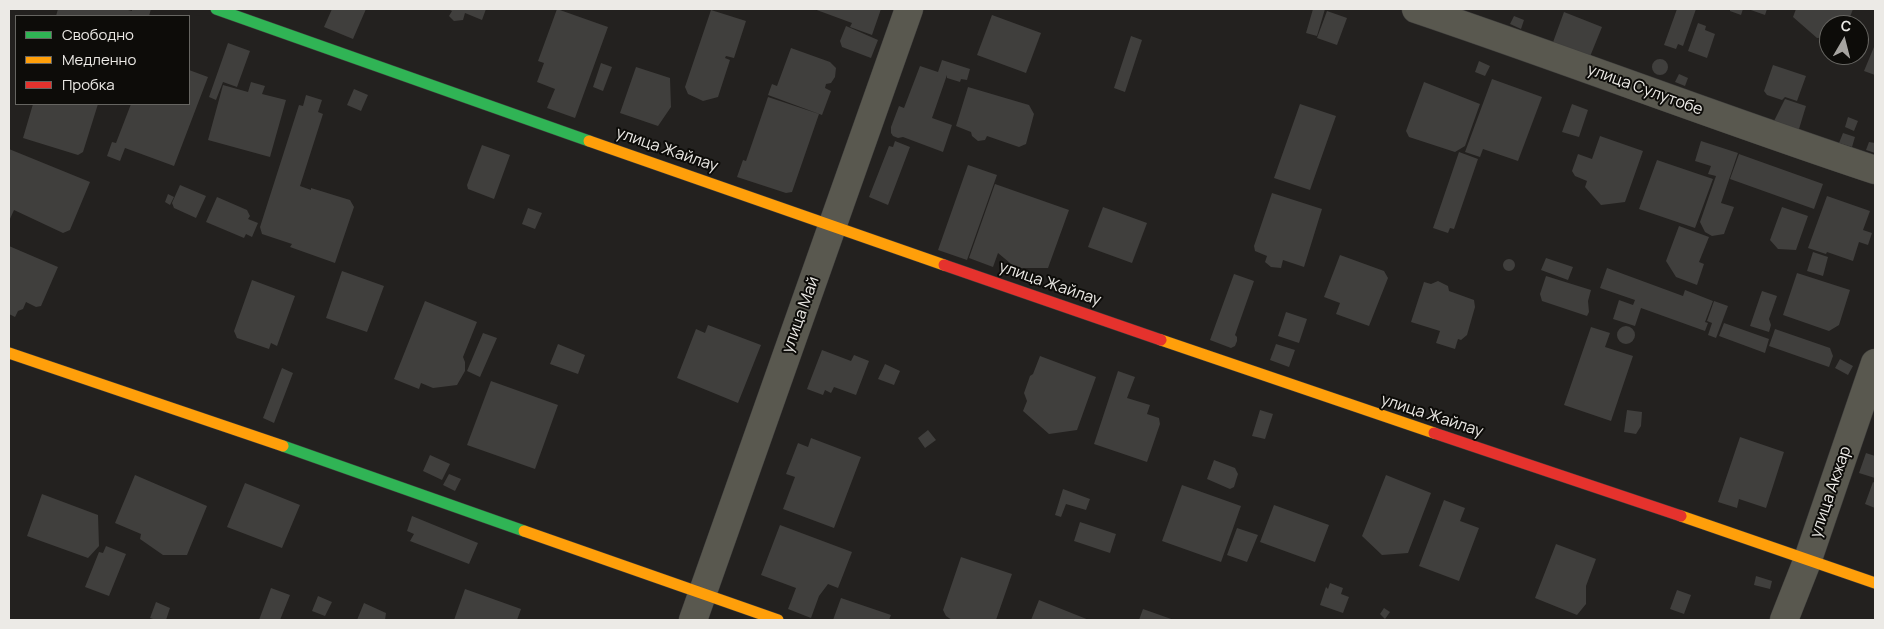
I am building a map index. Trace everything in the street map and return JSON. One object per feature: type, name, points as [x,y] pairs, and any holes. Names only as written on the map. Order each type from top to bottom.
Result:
[{"type":"street","name":"улица Жайлау","points":[[216,9],[832,226],[1376,414],[1875,583]]},
{"type":"street","name":"улица Май","points":[[693,620],[909,9]]},
{"type":"street","name":"улица Сулутобе","points":[[1416,9],[1745,126],[1875,170]]},
{"type":"street","points":[[9,353],[352,470],[778,620]]},
{"type":"street","name":"улица Акжар","points":[[1784,620],[1808,559],[1875,362]]},
{"type":"building","points":[[58,9],[124,9],[132,11],[132,9],[151,9],[149,15],[56,15]]},
{"type":"building","points":[[332,9],[366,9],[353,39],[324,27]]},
{"type":"building","points":[[448,9],[486,9],[482,20],[465,13],[463,20],[454,21],[449,16],[452,11]]},
{"type":"building","points":[[557,9],[608,27],[575,118],[547,108],[555,89],[537,82],[544,63],[538,61]]},
{"type":"building","points":[[814,9],[881,9],[872,35],[850,27],[852,23]]},
{"type":"building","points":[[1313,9],[1325,9],[1317,36],[1306,33]]},
{"type":"building","points":[[1677,9],[1696,9],[1683,46],[1678,44],[1676,49],[1664,45]]},
{"type":"building","points":[[1730,9],[1743,9],[1741,15],[1730,11]]},
{"type":"building","points":[[1748,9],[1767,9],[1765,15]]},
{"type":"building","points":[[1796,9],[1853,9],[1851,15],[1819,15],[1819,38],[1793,17]]},
{"type":"building","points":[[711,10],[746,21],[734,58],[726,56],[725,58],[730,60],[718,97],[703,101],[688,94],[685,87]]},
{"type":"building","points":[[1327,11],[1347,18],[1337,45],[1317,38]]},
{"type":"building","points":[[1564,12],[1602,27],[1589,59],[1552,45]]},
{"type":"building","points":[[992,15],[1041,33],[1026,73],[977,55]]},
{"type":"building","points":[[1514,16],[1524,20],[1521,29],[1510,24]]},
{"type":"building","points":[[1698,23],[1706,26],[1705,30],[1715,34],[1707,58],[1688,51]]},
{"type":"building","points":[[846,26],[878,40],[871,58],[842,47],[840,41]]},
{"type":"building","points":[[1131,36],[1142,40],[1125,92],[1114,88]]},
{"type":"building","points":[[228,43],[250,51],[237,87],[223,82],[216,100],[209,97]]},
{"type":"building","points":[[1874,47],[1875,75],[1864,71],[1866,65],[1869,65],[1869,59]]},
{"type":"building","points":[[791,48],[830,62],[836,68],[835,77],[831,83],[826,84],[825,88],[831,91],[822,115],[768,95],[772,84],[777,86]]},
{"type":"building","points":[[1660,59],[1668,67],[1660,75],[1652,67]]},
{"type":"building","points":[[942,60],[970,69],[967,80],[961,79],[960,82],[947,78],[947,75],[932,118],[952,125],[943,152],[903,137],[898,138],[891,133],[891,127],[899,106],[904,108],[920,66],[938,72]]},
{"type":"building","points":[[1479,61],[1490,66],[1485,76],[1475,72]]},
{"type":"building","points":[[601,63],[612,67],[603,91],[593,87]]},
{"type":"building","points":[[1773,65],[1806,76],[1797,101],[1785,97],[1782,100],[1767,95],[1764,91]]},
{"type":"building","points":[[636,67],[670,78],[671,107],[658,126],[620,113]]},
{"type":"building","points":[[190,70],[208,77],[174,166],[125,148],[120,161],[107,156],[112,142],[116,143],[131,105],[190,105]]},
{"type":"building","points":[[1679,74],[1688,78],[1685,86],[1675,82]]},
{"type":"building","points":[[1492,79],[1542,97],[1518,161],[1483,149],[1480,157],[1465,152]]},
{"type":"building","points":[[251,82],[265,86],[262,94],[286,100],[270,157],[208,140],[223,85],[248,92]]},
{"type":"building","points":[[1424,82],[1480,104],[1465,146],[1455,152],[1409,137],[1406,131]]},
{"type":"building","points":[[968,87],[1029,105],[1034,114],[1026,144],[1019,147],[987,136],[985,140],[978,141],[972,136],[971,132],[956,126]]},
{"type":"building","points":[[354,89],[368,95],[361,111],[347,105]]},
{"type":"building","points":[[306,95],[322,100],[318,112],[323,114],[300,186],[350,200],[354,207],[335,263],[290,247],[292,244],[262,234],[260,227],[299,105],[303,106]]},
{"type":"building","points":[[768,97],[819,114],[792,192],[786,193],[737,177],[743,160],[746,161]]},
{"type":"building","points":[[1785,99],[1806,106],[1799,129],[1787,132],[1776,127],[1774,121]]},
{"type":"building","points":[[1300,104],[1336,116],[1310,190],[1274,178]]},
{"type":"building","points":[[1572,104],[1588,110],[1579,137],[1562,132]]},
{"type":"building","points":[[33,105],[98,105],[83,152],[78,155],[23,138]]},
{"type":"building","points":[[1848,117],[1858,121],[1854,131],[1845,127]]},
{"type":"building","points":[[1843,133],[1855,137],[1852,147],[1839,143]]},
{"type":"building","points":[[1600,136],[1643,151],[1625,202],[1601,205],[1585,187],[1587,181],[1575,176],[1572,171],[1578,154],[1592,159]]},
{"type":"building","points":[[895,141],[910,147],[888,205],[869,197],[889,146],[893,147]]},
{"type":"building","points":[[1701,141],[1738,153],[1721,203],[1734,207],[1724,234],[1712,236],[1705,232],[1700,222],[1716,176],[1708,174],[1711,166],[1695,161]]},
{"type":"building","points":[[1869,142],[1875,143],[1875,153],[1866,150]]},
{"type":"building","points":[[482,145],[510,155],[494,199],[468,189],[467,185]]},
{"type":"building","points":[[9,149],[90,182],[70,230],[63,233],[14,210],[9,221]]},
{"type":"building","points":[[1459,152],[1478,159],[1454,229],[1450,228],[1448,233],[1433,228]]},
{"type":"building","points":[[1739,154],[1823,184],[1814,209],[1730,179]]},
{"type":"building","points":[[1657,160],[1713,179],[1695,228],[1639,209]]},
{"type":"building","points":[[968,165],[997,175],[967,260],[938,250]]},
{"type":"building","points":[[995,184],[1069,210],[1048,268],[1016,268],[998,253],[993,267],[969,258]]},
{"type":"building","points":[[180,185],[206,196],[196,218],[174,208],[172,203]]},
{"type":"building","points":[[1272,193],[1322,209],[1304,267],[1283,260],[1281,268],[1271,267],[1265,262],[1267,256],[1255,251],[1254,246]]},
{"type":"building","points":[[168,194],[174,197],[170,205],[165,202]]},
{"type":"building","points":[[1827,196],[1870,211],[1863,230],[1872,233],[1868,245],[1859,242],[1853,261],[1808,248]]},
{"type":"building","points":[[217,197],[247,210],[250,216],[248,219],[258,223],[252,237],[246,234],[244,238],[206,222]]},
{"type":"building","points":[[1103,207],[1147,223],[1132,263],[1088,247]]},
{"type":"building","points":[[1782,207],[1808,216],[1796,250],[1778,249],[1770,240]]},
{"type":"building","points":[[528,208],[542,213],[535,229],[522,224]]},
{"type":"building","points":[[1679,226],[1709,237],[1699,262],[1704,264],[1697,285],[1676,277],[1666,261]]},
{"type":"building","points":[[9,246],[58,267],[41,306],[36,307],[26,302],[23,309],[18,311],[15,317],[9,314]]},
{"type":"building","points":[[1813,252],[1828,257],[1823,276],[1807,271]]},
{"type":"building","points":[[1340,255],[1384,271],[1388,278],[1369,326],[1336,314],[1340,303],[1324,297]]},
{"type":"building","points":[[1546,258],[1573,267],[1568,280],[1541,270]]},
{"type":"building","points":[[1507,259],[1511,259],[1515,265],[1511,271],[1507,271],[1503,267],[1503,263]]},
{"type":"building","points":[[1607,268],[1683,296],[1685,290],[1713,301],[1705,322],[1708,323],[1705,331],[1641,308],[1635,326],[1613,319],[1619,300],[1633,305],[1635,300],[1600,288]]},
{"type":"building","points":[[342,271],[384,286],[367,332],[326,318]]},
{"type":"building","points":[[1797,273],[1850,290],[1839,325],[1829,331],[1783,315]]},
{"type":"building","points":[[1234,274],[1254,281],[1235,335],[1237,341],[1235,346],[1231,348],[1210,340]]},
{"type":"building","points":[[1546,276],[1591,290],[1587,316],[1542,301],[1540,294]]},
{"type":"building","points":[[252,280],[295,296],[277,346],[271,343],[269,349],[237,338],[234,331]]},
{"type":"building","points":[[1438,281],[1448,286],[1449,291],[1474,300],[1475,307],[1467,335],[1461,340],[1458,339],[1455,349],[1436,343],[1440,331],[1411,322],[1424,282],[1431,284]]},
{"type":"building","points":[[1762,291],[1777,296],[1769,319],[1771,325],[1769,332],[1750,326]]},
{"type":"building","points":[[425,301],[477,322],[463,357],[465,371],[457,385],[433,388],[421,383],[419,389],[394,379]]},
{"type":"building","points":[[1714,301],[1728,306],[1716,338],[1708,335],[1712,323],[1707,321]]},
{"type":"building","points":[[1286,312],[1307,319],[1299,343],[1278,336]]},
{"type":"building","points":[[1724,323],[1769,339],[1765,353],[1719,336]]},
{"type":"building","points":[[708,325],[761,345],[738,403],[677,378],[696,329],[705,333]]},
{"type":"building","points":[[1626,326],[1632,329],[1635,335],[1632,341],[1626,344],[1620,341],[1617,335],[1620,329]]},
{"type":"building","points":[[1591,327],[1610,333],[1605,347],[1633,356],[1611,421],[1564,405]]},
{"type":"building","points":[[1775,329],[1830,348],[1833,356],[1829,367],[1769,346]]},
{"type":"building","points":[[483,333],[497,338],[480,377],[467,371]]},
{"type":"building","points":[[558,344],[585,355],[578,374],[550,364]]},
{"type":"building","points":[[1276,344],[1295,350],[1289,367],[1270,360]]},
{"type":"building","points":[[822,350],[851,361],[854,355],[869,361],[856,395],[834,387],[831,393],[825,390],[823,395],[807,389]]},
{"type":"building","points":[[1040,356],[1096,377],[1077,430],[1049,434],[1023,411],[1027,401],[1024,393]]},
{"type":"building","points":[[1840,359],[1853,366],[1848,375],[1835,368]]},
{"type":"building","points":[[885,364],[900,371],[894,385],[878,379]]},
{"type":"building","points":[[282,368],[293,373],[274,423],[263,418]]},
{"type":"building","points":[[1118,371],[1135,377],[1127,398],[1150,405],[1147,414],[1159,418],[1160,424],[1147,462],[1094,444]]},
{"type":"building","points":[[491,381],[558,405],[535,469],[467,445]]},
{"type":"building","points":[[1260,410],[1273,414],[1265,439],[1252,436]]},
{"type":"building","points":[[1627,410],[1642,412],[1641,426],[1636,434],[1624,432]]},
{"type":"building","points":[[928,430],[936,440],[925,448],[918,438]]},
{"type":"building","points":[[1740,437],[1784,452],[1766,508],[1739,499],[1737,508],[1718,502]]},
{"type":"building","points":[[811,438],[861,457],[834,528],[783,509],[795,477],[786,474],[798,443],[808,447]]},
{"type":"building","points":[[1866,453],[1875,456],[1875,478],[1859,473]]},
{"type":"building","points":[[430,455],[450,464],[442,480],[423,471]]},
{"type":"building","points":[[1214,460],[1235,468],[1238,474],[1234,487],[1230,489],[1207,479]]},
{"type":"building","points":[[449,474],[461,479],[455,491],[443,485]]},
{"type":"building","points":[[135,475],[207,506],[187,555],[163,555],[140,539],[141,534],[115,523]]},
{"type":"building","points":[[1386,475],[1431,493],[1408,553],[1382,555],[1362,536]]},
{"type":"building","points":[[1873,482],[1875,483],[1875,508],[1865,504]]},
{"type":"building","points":[[245,483],[300,505],[282,548],[227,527]]},
{"type":"building","points":[[1182,485],[1241,506],[1221,562],[1162,541]]},
{"type":"building","points":[[1063,489],[1090,499],[1086,510],[1066,504],[1061,517],[1055,515]]},
{"type":"building","points":[[42,494],[98,515],[99,546],[88,558],[27,536]]},
{"type":"building","points":[[1444,500],[1465,508],[1460,521],[1479,528],[1459,581],[1419,566]]},
{"type":"building","points":[[1274,505],[1329,525],[1315,562],[1260,542]]},
{"type":"building","points":[[412,516],[478,543],[469,564],[410,541],[414,534],[407,531]]},
{"type":"building","points":[[1080,522],[1116,534],[1110,553],[1074,541]]},
{"type":"building","points":[[780,525],[852,552],[838,588],[828,584],[819,596],[811,618],[788,609],[796,588],[761,575]]},
{"type":"building","points":[[1237,528],[1258,535],[1247,562],[1227,555]]},
{"type":"building","points":[[1556,544],[1596,559],[1586,586],[1586,604],[1577,615],[1535,598]]},
{"type":"building","points":[[106,546],[126,554],[109,596],[85,587],[99,552],[103,553]]},
{"type":"building","points":[[961,557],[1012,574],[996,620],[952,620],[946,616],[943,610]]},
{"type":"building","points":[[1756,576],[1772,581],[1770,589],[1754,585]]},
{"type":"building","points":[[1330,583],[1343,588],[1341,594],[1349,597],[1343,613],[1320,605],[1326,587],[1328,589]]},
{"type":"building","points":[[271,588],[290,595],[280,620],[259,620]]},
{"type":"building","points":[[465,589],[521,609],[517,620],[454,620]]},
{"type":"building","points":[[1677,590],[1691,595],[1684,614],[1670,609]]},
{"type":"building","points":[[318,596],[332,602],[325,616],[312,611]]},
{"type":"building","points":[[841,598],[891,615],[889,620],[833,620]]},
{"type":"building","points":[[1039,600],[1089,620],[1031,620]]},
{"type":"building","points":[[156,602],[170,608],[166,620],[150,618]]},
{"type":"building","points":[[364,603],[386,613],[385,620],[357,620]]},
{"type":"building","points":[[1384,608],[1390,612],[1385,619],[1380,614]]},
{"type":"building","points":[[1143,609],[1174,620],[1139,620]]},
{"type":"traffic: fast","points":[[216,9],[589,141]]},
{"type":"traffic: fast","points":[[283,446],[524,531]]},
{"type":"traffic: slow","points":[[589,141],[944,265]]},
{"type":"traffic: slow","points":[[1161,340],[1434,433]]},
{"type":"traffic: slow","points":[[9,353],[283,446]]},
{"type":"traffic: slow","points":[[1681,516],[1875,583]]},
{"type":"traffic: slow","points":[[524,531],[778,620]]},
{"type":"traffic: jam","points":[[944,265],[1161,340]]},
{"type":"traffic: jam","points":[[1434,433],[1681,516]]}]
